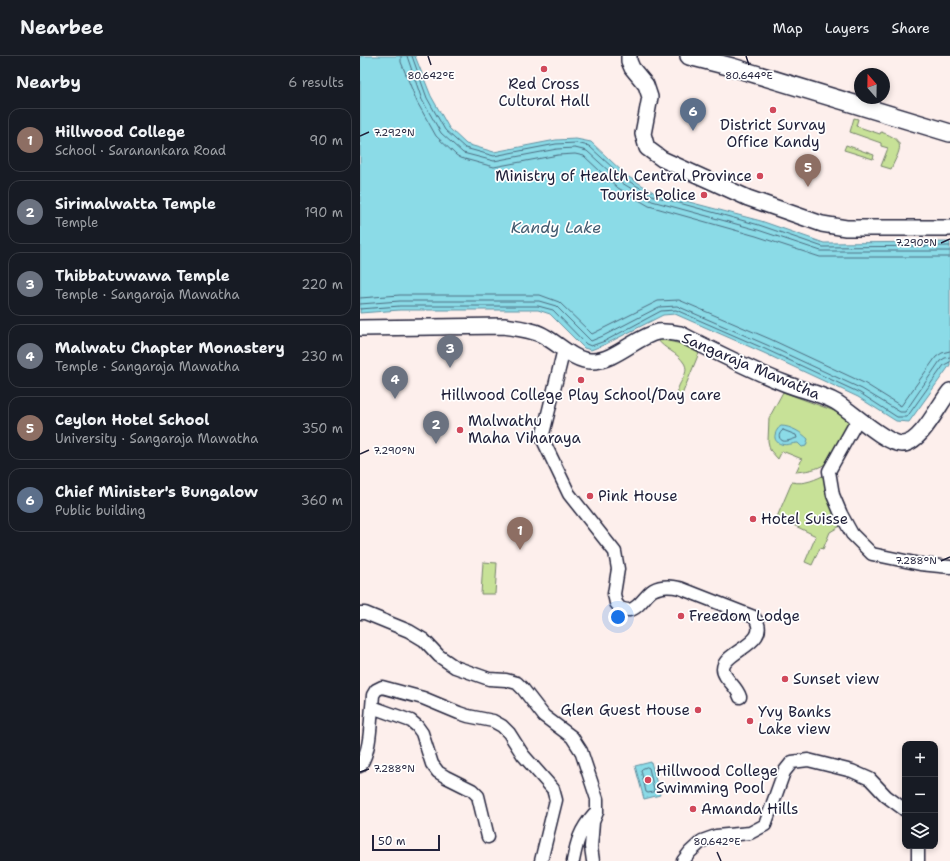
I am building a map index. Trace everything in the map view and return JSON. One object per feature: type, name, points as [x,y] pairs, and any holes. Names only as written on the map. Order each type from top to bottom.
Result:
[{"type":"highway","points":[[689,56],[732,67],[950,133]]},
{"type":"main road","points":[[629,56],[629,61],[632,68],[646,85],[650,97],[643,134],[647,148],[662,159],[748,198],[822,224],[846,228],[950,228]]},
{"type":"main road","name":"Sangaraja Mawatha","points":[[360,328],[504,326],[526,329],[541,334],[581,359],[591,361],[601,359],[620,351],[658,332],[680,334],[784,383],[836,402],[858,419],[894,442],[903,444],[912,441],[919,435],[950,391]]},
{"type":"street","points":[[564,349],[542,438],[569,494],[615,552],[618,570],[614,594],[616,603],[620,608],[629,610],[635,608],[652,591],[668,586],[680,588],[754,617],[758,622],[759,629],[757,635],[725,661],[723,667],[724,674],[739,692],[740,697]]},
{"type":"street","points":[[858,419],[830,471],[833,494],[841,514],[852,534],[872,554],[920,564],[950,567]]},
{"type":"street","points":[[360,613],[365,613],[409,631],[424,640],[439,656],[456,667],[489,679],[506,680],[517,683],[544,716],[572,737],[581,751],[597,799],[597,812],[593,822],[591,847],[593,861]]},
{"type":"street","points":[[360,766],[366,757],[373,695],[376,690],[382,687],[423,698],[458,713],[493,721],[502,726],[509,733],[523,755],[553,789],[556,800],[542,861]]},
{"type":"street","points":[[372,707],[411,721],[417,726],[422,733],[432,764],[438,772],[472,790],[478,796],[488,836]]},
{"type":"street","points":[[683,861],[702,841],[716,836],[750,833],[765,825],[784,772],[792,762],[808,760],[852,770],[870,779],[886,796],[902,808]]},
{"type":"street","points":[[573,861],[577,840],[582,830],[597,812]]},
{"type":"street","points":[[918,849],[918,861]]},
{"type":"green space","points":[[854,118],[858,119],[856,126],[880,134],[881,132],[890,135],[898,142],[900,146],[899,151],[891,169],[881,166],[888,148],[881,146],[881,143],[850,132]]},
{"type":"green space","points":[[846,145],[874,155],[873,159],[844,150]]},
{"type":"green space","points":[[660,339],[681,344],[699,353],[679,402],[678,389],[686,367],[678,356],[660,343],[658,340]]},
{"type":"green space","points":[[783,392],[848,416],[848,425],[836,451],[828,462],[822,466],[807,471],[796,472],[802,459],[782,451],[778,459],[770,450],[768,441],[769,418]]},
{"type":"green space","points":[[827,474],[842,525],[830,532],[823,549],[820,548],[812,565],[805,562],[816,536],[777,517],[792,482],[801,483],[815,480]]},
{"type":"green space","points":[[483,562],[497,563],[495,594],[481,594]]},
{"type":"water","name":"Kandy Lake","points":[[360,56],[415,56],[431,96],[449,128],[466,144],[494,152],[556,140],[576,139],[591,142],[627,176],[655,193],[761,221],[824,243],[950,242],[950,365],[909,422],[896,421],[858,397],[764,353],[675,314],[663,315],[591,350],[584,348],[550,314],[538,310],[400,310],[360,313]]},
{"type":"water","points":[[781,426],[785,426],[799,432],[806,437],[808,439],[806,446],[802,447],[798,443],[785,445],[778,443],[775,435]]},
{"type":"water","name":"Hillwood College Swimming Pool","points":[[651,762],[660,795],[644,799],[635,766]]},
{"type":"place","name":"Red Cross Cultural Hall","points":[[544,69]]},
{"type":"place","name":"District Survay Office Kandy","points":[[773,110]]},
{"type":"place","name":"Chief Minister's Bungalow","points":[[693,131]]},
{"type":"place","name":"Ministry of Health Central Province","points":[[760,176]]},
{"type":"place","name":"Ceylon Hotel School","points":[[808,187]]},
{"type":"place","name":"Tourist Police","points":[[704,195]]},
{"type":"place","name":"Thibbatuwawa Temple","points":[[450,368]]},
{"type":"place","name":"Hillwood College Play School/Day care","points":[[581,380]]},
{"type":"place","name":"Malwatu Chapter Monastery","points":[[395,399]]},
{"type":"place","name":"Malwathu Maha Viharaya","points":[[460,430]]},
{"type":"place","name":"Sirimalwatta Temple","points":[[436,444]]},
{"type":"place","name":"Pink House","points":[[590,496]]},
{"type":"place","name":"Hotel Suisse","points":[[753,519]]},
{"type":"place","name":"Hillwood College","points":[[520,550]]},
{"type":"place","name":"Freedom Lodge","points":[[681,616]]},
{"type":"place","name":"Sunset view","points":[[785,679]]},
{"type":"place","name":"Glen Guest House","points":[[698,710]]},
{"type":"place","name":"Yvy Banks Lake view","points":[[750,721]]},
{"type":"place","name":"Hillwood College Swimming Pool","points":[[648,780]]},
{"type":"place","name":"Amanda Hills","points":[[693,809]]}]
